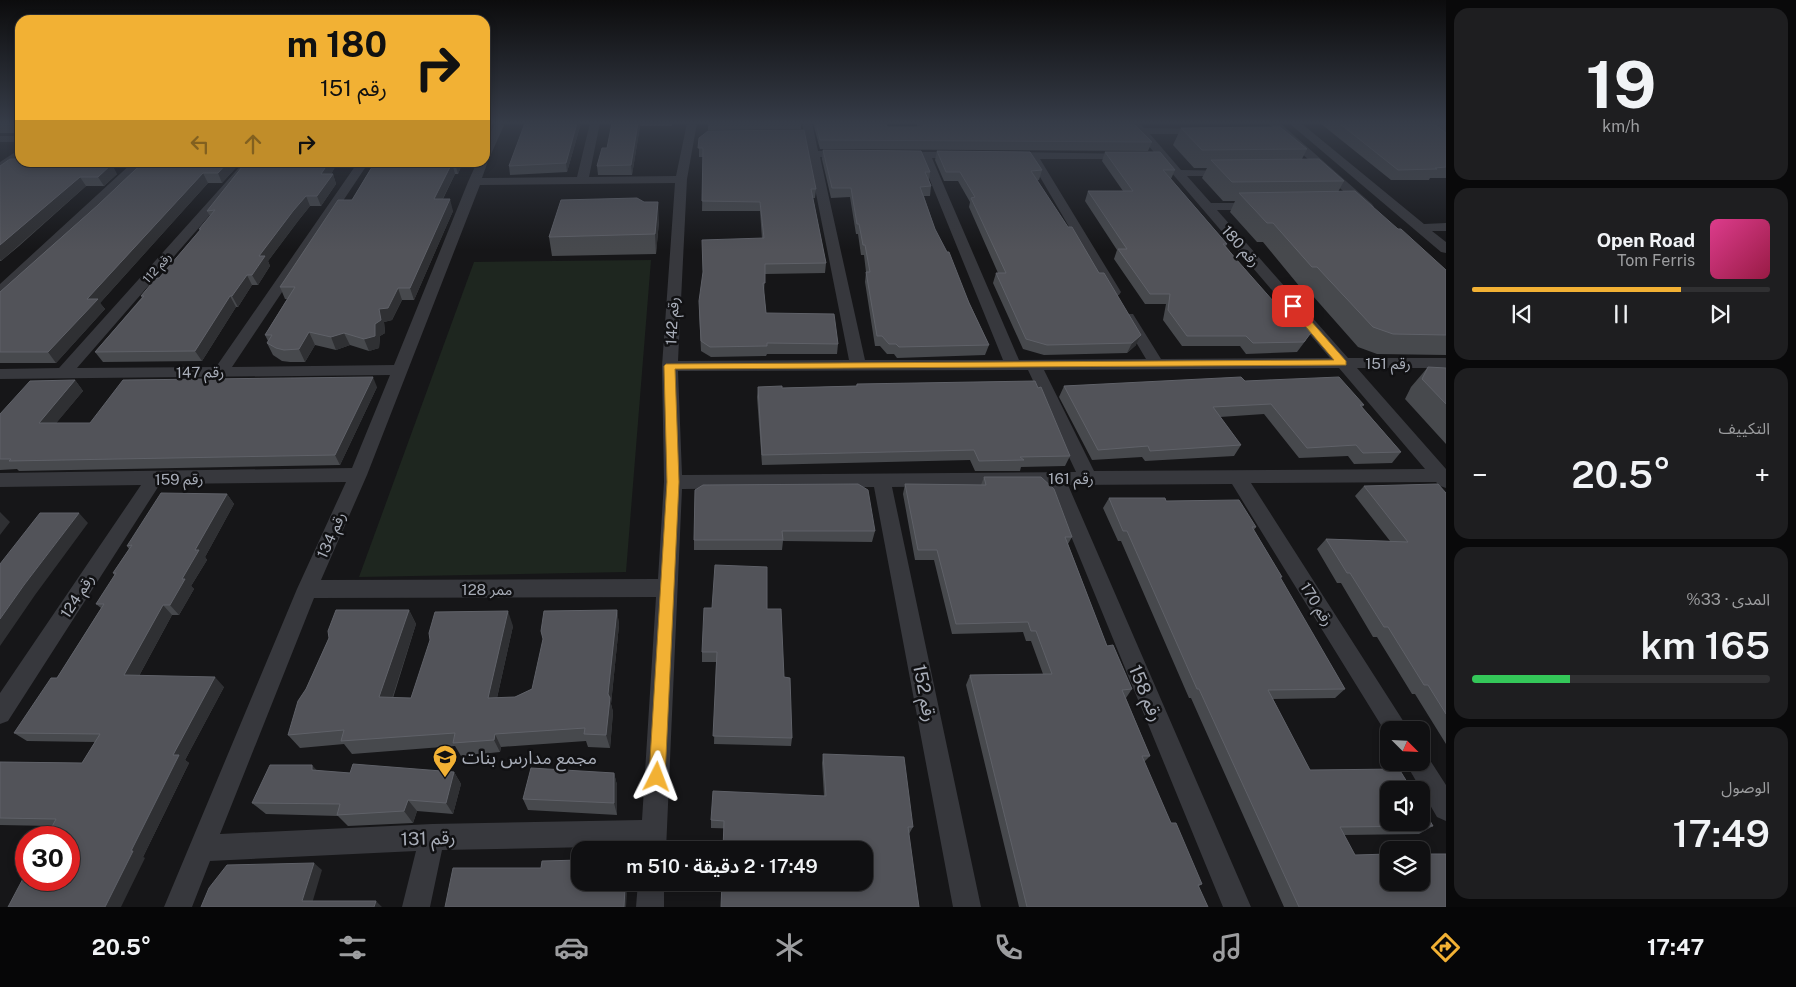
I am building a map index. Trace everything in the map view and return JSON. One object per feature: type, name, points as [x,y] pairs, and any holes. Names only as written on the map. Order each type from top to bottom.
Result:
[{"type":"street","points":[[582,181],[586,165]]},
{"type":"street","name":"رقم 142","points":[[653,841],[673,482],[670,366],[681,179],[685,165]]},
{"type":"street","points":[[816,165],[858,364]]},
{"type":"street","points":[[929,165],[1013,364]]},
{"type":"street","points":[[1038,165],[1156,363]]},
{"type":"street","name":"رقم 180","points":[[1171,165],[1443,479]]},
{"type":"street","points":[[1320,165],[1379,218]]},
{"type":"street","points":[[1345,165],[1446,249]]},
{"type":"street","points":[[0,291],[135,167]]},
{"type":"street","name":"رقم 112","points":[[63,374],[247,167]]},
{"type":"street","points":[[221,371],[361,167]]},
{"type":"street","name":"رقم 134","points":[[178,907],[307,589],[358,475],[481,167]]},
{"type":"street","points":[[1178,173],[1244,172]]},
{"type":"street","points":[[1310,172],[1329,172]]},
{"type":"street","points":[[474,182],[681,179]]},
{"type":"street","points":[[1345,204],[1364,204]]},
{"type":"street","points":[[1207,207],[1266,206]]},
{"type":"street","points":[[1420,228],[1446,227]]},
{"type":"street","name":"رقم 151","points":[[670,366],[1446,362]]},
{"type":"street","points":[[1033,364],[1088,478]]},
{"type":"street","name":"رقم 147","points":[[0,374],[399,370]]},
{"type":"street","points":[[29,387],[41,374]]},
{"type":"street","name":"رقم 159","points":[[0,480],[358,475]]},
{"type":"street","name":"رقم 161","points":[[673,482],[1237,477],[1443,479]]},
{"type":"street","name":"رقم 170","points":[[1237,477],[1391,721]]},
{"type":"street","name":"رقم 158","points":[[1056,478],[1237,907]]},
{"type":"street","name":"رقم 124","points":[[0,713],[154,479]]},
{"type":"street","name":"رقم 152","points":[[882,480],[967,907]]},
{"type":"street","name":"ممر 128","points":[[307,589],[667,588]]},
{"type":"street","points":[[1423,771],[1446,808]]},
{"type":"street","points":[[416,907],[432,837]]},
{"type":"street","name":"رقم 131","points":[[203,848],[432,837],[609,841]]},
{"type":"street","points":[[650,907],[651,891]]},
{"type":"shaded area","points":[[651,260],[626,572],[359,577],[474,262]]},
{"type":"building","points":[[703,165],[811,165],[816,189],[811,189],[826,263],[765,264],[765,283],[763,283],[766,313],[834,314],[838,344],[767,343],[767,346],[710,347],[701,341],[699,301],[703,272],[702,240],[764,238],[760,202],[702,201]]},
{"type":"building","points":[[827,165],[927,165],[930,172],[925,172],[931,186],[920,187],[935,229],[947,252],[949,252],[969,303],[989,345],[899,347],[896,344],[889,344],[882,336],[877,336],[866,272],[870,272],[865,245],[863,245],[859,224],[857,224],[851,188],[832,188]]},
{"type":"building","points":[[943,165],[1039,165],[1042,170],[1031,171],[1068,227],[1072,227],[1099,273],[1104,273],[1141,335],[1132,343],[1047,345],[1026,339],[996,273],[1006,273],[971,198],[975,197],[960,172],[946,172]]},
{"type":"building","points":[[1115,165],[1171,165],[1175,170],[1163,170],[1227,244],[1223,244],[1289,319],[1301,319],[1313,330],[1304,342],[1253,343],[1246,336],[1187,336],[1168,310],[1170,294],[1150,294],[1118,249],[1127,249],[1088,191],[1133,191]]},
{"type":"building","points":[[1216,165],[1326,165],[1344,181],[1232,182]]},
{"type":"building","points":[[1392,165],[1446,165],[1446,167],[1435,168],[1437,169],[1398,170]]},
{"type":"building","points":[[0,166],[109,167],[98,177],[80,177],[0,245]]},
{"type":"building","points":[[139,167],[223,167],[218,173],[203,173],[87,299],[98,299],[48,352],[0,352],[0,292]]},
{"type":"building","points":[[242,167],[326,167],[321,174],[333,174],[317,196],[306,196],[293,211],[259,256],[265,256],[252,275],[247,275],[232,296],[230,296],[195,351],[95,352],[144,296],[141,296],[156,278],[159,278],[201,229],[199,229],[215,210],[207,211]]},
{"type":"building","points":[[372,167],[450,167],[434,199],[450,199],[410,288],[398,288],[388,308],[379,309],[381,320],[375,324],[375,336],[364,339],[344,333],[331,337],[309,332],[299,349],[284,350],[276,348],[267,343],[272,335],[265,335],[295,287],[280,287],[338,200],[352,200]]},
{"type":"building","points":[[1355,191],[1446,270],[1446,335],[1393,334],[1373,327],[1317,267],[1312,267],[1273,223],[1267,223],[1239,193]]},
{"type":"building","points":[[637,198],[644,202],[658,202],[655,234],[549,237],[561,200]]},
{"type":"building","points":[[1428,367],[1446,368],[1446,404],[1422,379]]},
{"type":"building","points":[[373,377],[335,455],[9,461],[11,459],[0,459],[0,414],[30,381],[75,380],[39,423],[90,423],[123,380]]},
{"type":"building","points":[[1241,377],[1245,381],[1339,377],[1364,405],[1360,405],[1401,452],[1363,453],[1356,445],[1307,448],[1271,404],[1213,407],[1241,445],[1150,451],[1148,446],[1098,450],[1064,386]]},
{"type":"building","points":[[1035,381],[1038,388],[1041,387],[1070,456],[1020,457],[1024,460],[979,461],[974,450],[762,455],[758,387],[782,386],[782,388],[857,386],[857,384]]},
{"type":"building","points":[[984,477],[1041,477],[1054,489],[1072,537],[1065,537],[1107,646],[1113,645],[1132,689],[1122,690],[1150,756],[1142,756],[1171,823],[1176,823],[1202,884],[1198,885],[1208,907],[1027,907],[970,675],[1052,674],[1036,631],[1031,631],[1028,622],[956,624],[937,550],[918,550],[905,484],[986,485]]},
{"type":"building","points":[[858,484],[868,490],[875,531],[782,531],[783,540],[694,540],[695,490],[703,485]]},
{"type":"building","points":[[1438,484],[1446,493],[1446,714],[1428,685],[1424,685],[1388,627],[1384,627],[1326,539],[1408,542],[1364,486]]},
{"type":"building","points":[[161,493],[227,494],[195,550],[199,550],[182,579],[185,579],[170,605],[163,605],[124,675],[215,677],[173,755],[179,755],[105,907],[8,907],[16,891],[80,891],[80,826],[52,826],[56,819],[0,818],[0,762],[82,763],[100,734],[14,733],[51,678],[57,678],[104,604],[96,604],[116,573],[113,573],[132,545],[127,546]]},
{"type":"building","points":[[1109,498],[1165,498],[1166,501],[1239,500],[1256,527],[1252,527],[1282,577],[1280,577],[1345,689],[1268,690],[1310,770],[1380,769],[1380,771],[1400,771],[1406,781],[1380,781],[1380,827],[1340,827],[1355,855],[1380,854],[1380,891],[1430,891],[1430,854],[1446,854],[1446,907],[1299,907],[1199,689],[1197,689],[1127,531],[1123,531]]},
{"type":"building","points":[[40,513],[79,513],[0,619],[0,564]]},
{"type":"building","points":[[715,565],[767,567],[767,609],[781,609],[784,677],[790,678],[792,738],[713,736],[717,652],[702,652],[704,608],[712,608]]},
{"type":"building","points":[[336,610],[409,610],[379,697],[411,698],[430,640],[429,633],[435,612],[508,611],[488,698],[515,697],[532,689],[543,639],[541,631],[544,611],[617,610],[608,694],[610,698],[606,735],[584,734],[585,728],[495,734],[494,740],[453,743],[455,733],[341,741],[344,730],[288,735],[298,701],[306,689],[329,638],[328,631]]},
{"type":"building","points":[[823,754],[904,757],[913,827],[908,827],[919,907],[721,907],[722,891],[873,891],[873,841],[723,841],[724,821],[711,820],[713,791],[826,796]]},
{"type":"building","points":[[353,764],[454,772],[446,803],[408,800],[404,811],[337,815],[340,804],[252,803],[270,765],[312,765],[312,770],[350,773]]},
{"type":"building","points":[[531,768],[614,773],[614,803],[523,799]]},
{"type":"building","points":[[571,860],[571,891],[625,891],[624,907],[445,907],[453,868],[541,868],[542,861]]},
{"type":"building","points":[[314,863],[302,901],[376,901],[374,907],[201,907],[209,888],[227,865]]},
{"type":"place","name":"مجمع مدارس بنات","points":[[445,778]]},
{"type":"route","points":[[657,777],[673,482],[670,366],[1342,363],[1293,306]]}]
